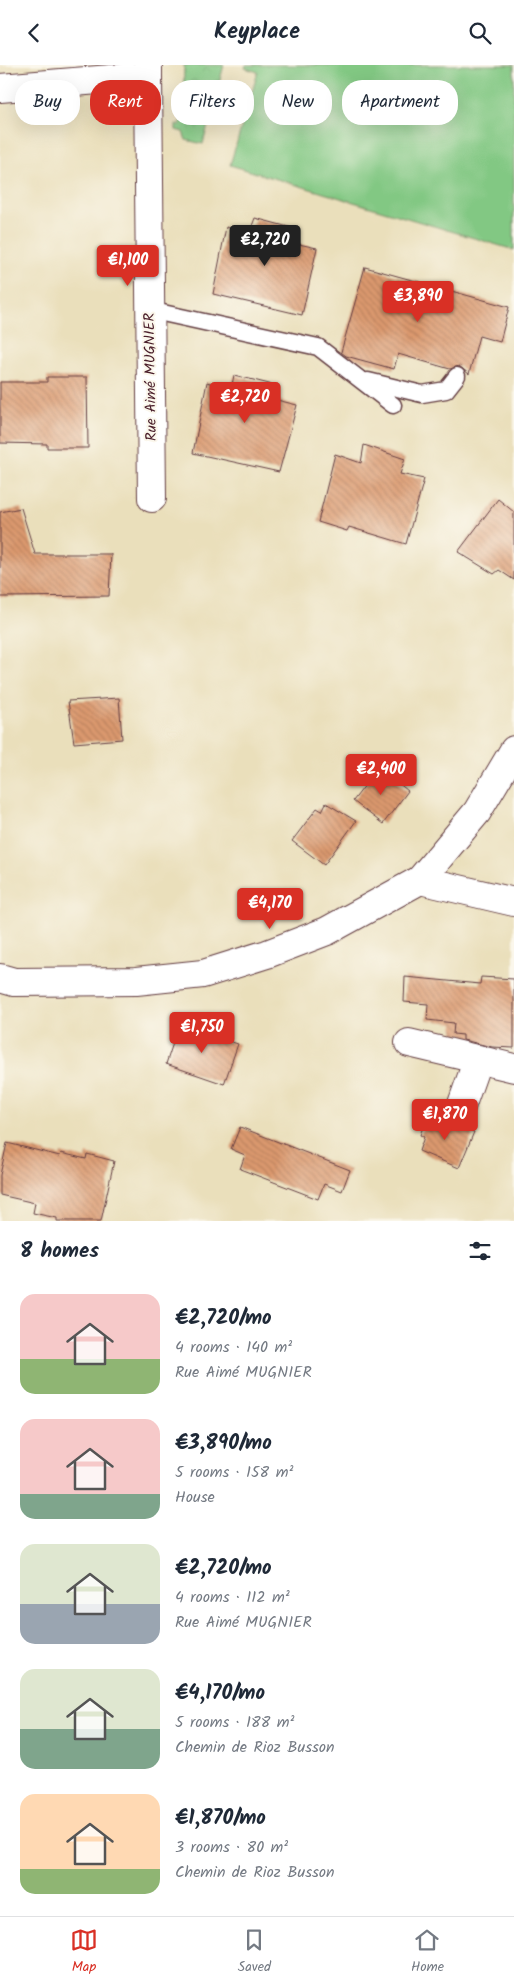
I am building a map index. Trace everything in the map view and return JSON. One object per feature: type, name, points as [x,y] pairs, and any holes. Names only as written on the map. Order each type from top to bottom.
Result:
[{"type":"street","points":[[0,88],[148,70]]},
{"type":"street","name":"Rue Aimé MUGNIER","points":[[148,70],[152,498]]},
{"type":"street","points":[[5,984],[136,981],[203,974],[267,954],[327,931],[420,880],[477,812],[514,750]]},
{"type":"street","points":[[420,880],[514,902]]},
{"type":"street","points":[[410,1043],[514,1067]]},
{"type":"street","points":[[461,1107],[478,1059]]},
{"type":"lane","points":[[149,310],[318,347],[394,405]]},
{"type":"lane","points":[[361,379],[422,394],[446,390],[457,376]]},
{"type":"green space","points":[[184,65],[224,65],[220,80],[184,80]]},
{"type":"green space","points":[[246,65],[514,65],[514,250],[230,165],[242,125],[254,125],[254,85],[258,72],[245,68]]},
{"type":"green space","points":[[176,125],[208,125],[203,144],[186,140],[183,132],[176,130]]},
{"type":"building","points":[[255,218],[296,229],[294,243],[317,248],[302,315],[213,294],[226,227],[249,234]]},
{"type":"building","points":[[365,267],[509,307],[500,342],[479,336],[469,374],[459,366],[450,369],[398,354],[394,369],[346,356],[341,352]]},
{"type":"building","points":[[234,375],[277,386],[273,399],[297,405],[279,472],[193,453],[207,382],[231,390]]},
{"type":"building","points":[[47,377],[87,377],[88,448],[47,448],[47,444],[0,443],[0,382],[47,382]]},
{"type":"building","points":[[364,445],[405,459],[400,474],[424,479],[406,544],[349,527],[347,531],[318,522],[335,454],[361,463]]},
{"type":"building","points":[[498,499],[514,512],[514,580],[499,570],[494,574],[458,552]]},
{"type":"building","points":[[21,508],[35,554],[111,554],[109,596],[0,597],[0,512]]},
{"type":"building","points":[[119,698],[122,739],[74,743],[68,701]]},
{"type":"building","points":[[379,767],[408,791],[383,824],[353,801]]},
{"type":"building","points":[[326,803],[356,821],[324,865],[292,841],[317,808],[322,811]]},
{"type":"building","points":[[405,977],[480,984],[481,977],[514,979],[514,1048],[492,1047],[463,1040],[463,1035],[453,1034],[454,1023],[427,1020],[428,1004],[404,1002]]},
{"type":"building","points":[[179,1025],[238,1044],[224,1084],[166,1064]]},
{"type":"building","points":[[428,1114],[474,1132],[459,1168],[419,1151],[424,1137],[420,1135]]},
{"type":"building","points":[[240,1127],[350,1170],[342,1191],[324,1184],[318,1199],[240,1169],[245,1155],[231,1149]]},
{"type":"building","points":[[7,1143],[60,1156],[61,1153],[86,1159],[87,1154],[114,1161],[101,1221],[57,1221],[57,1218],[33,1213],[35,1203],[0,1195],[0,1175]]}]
